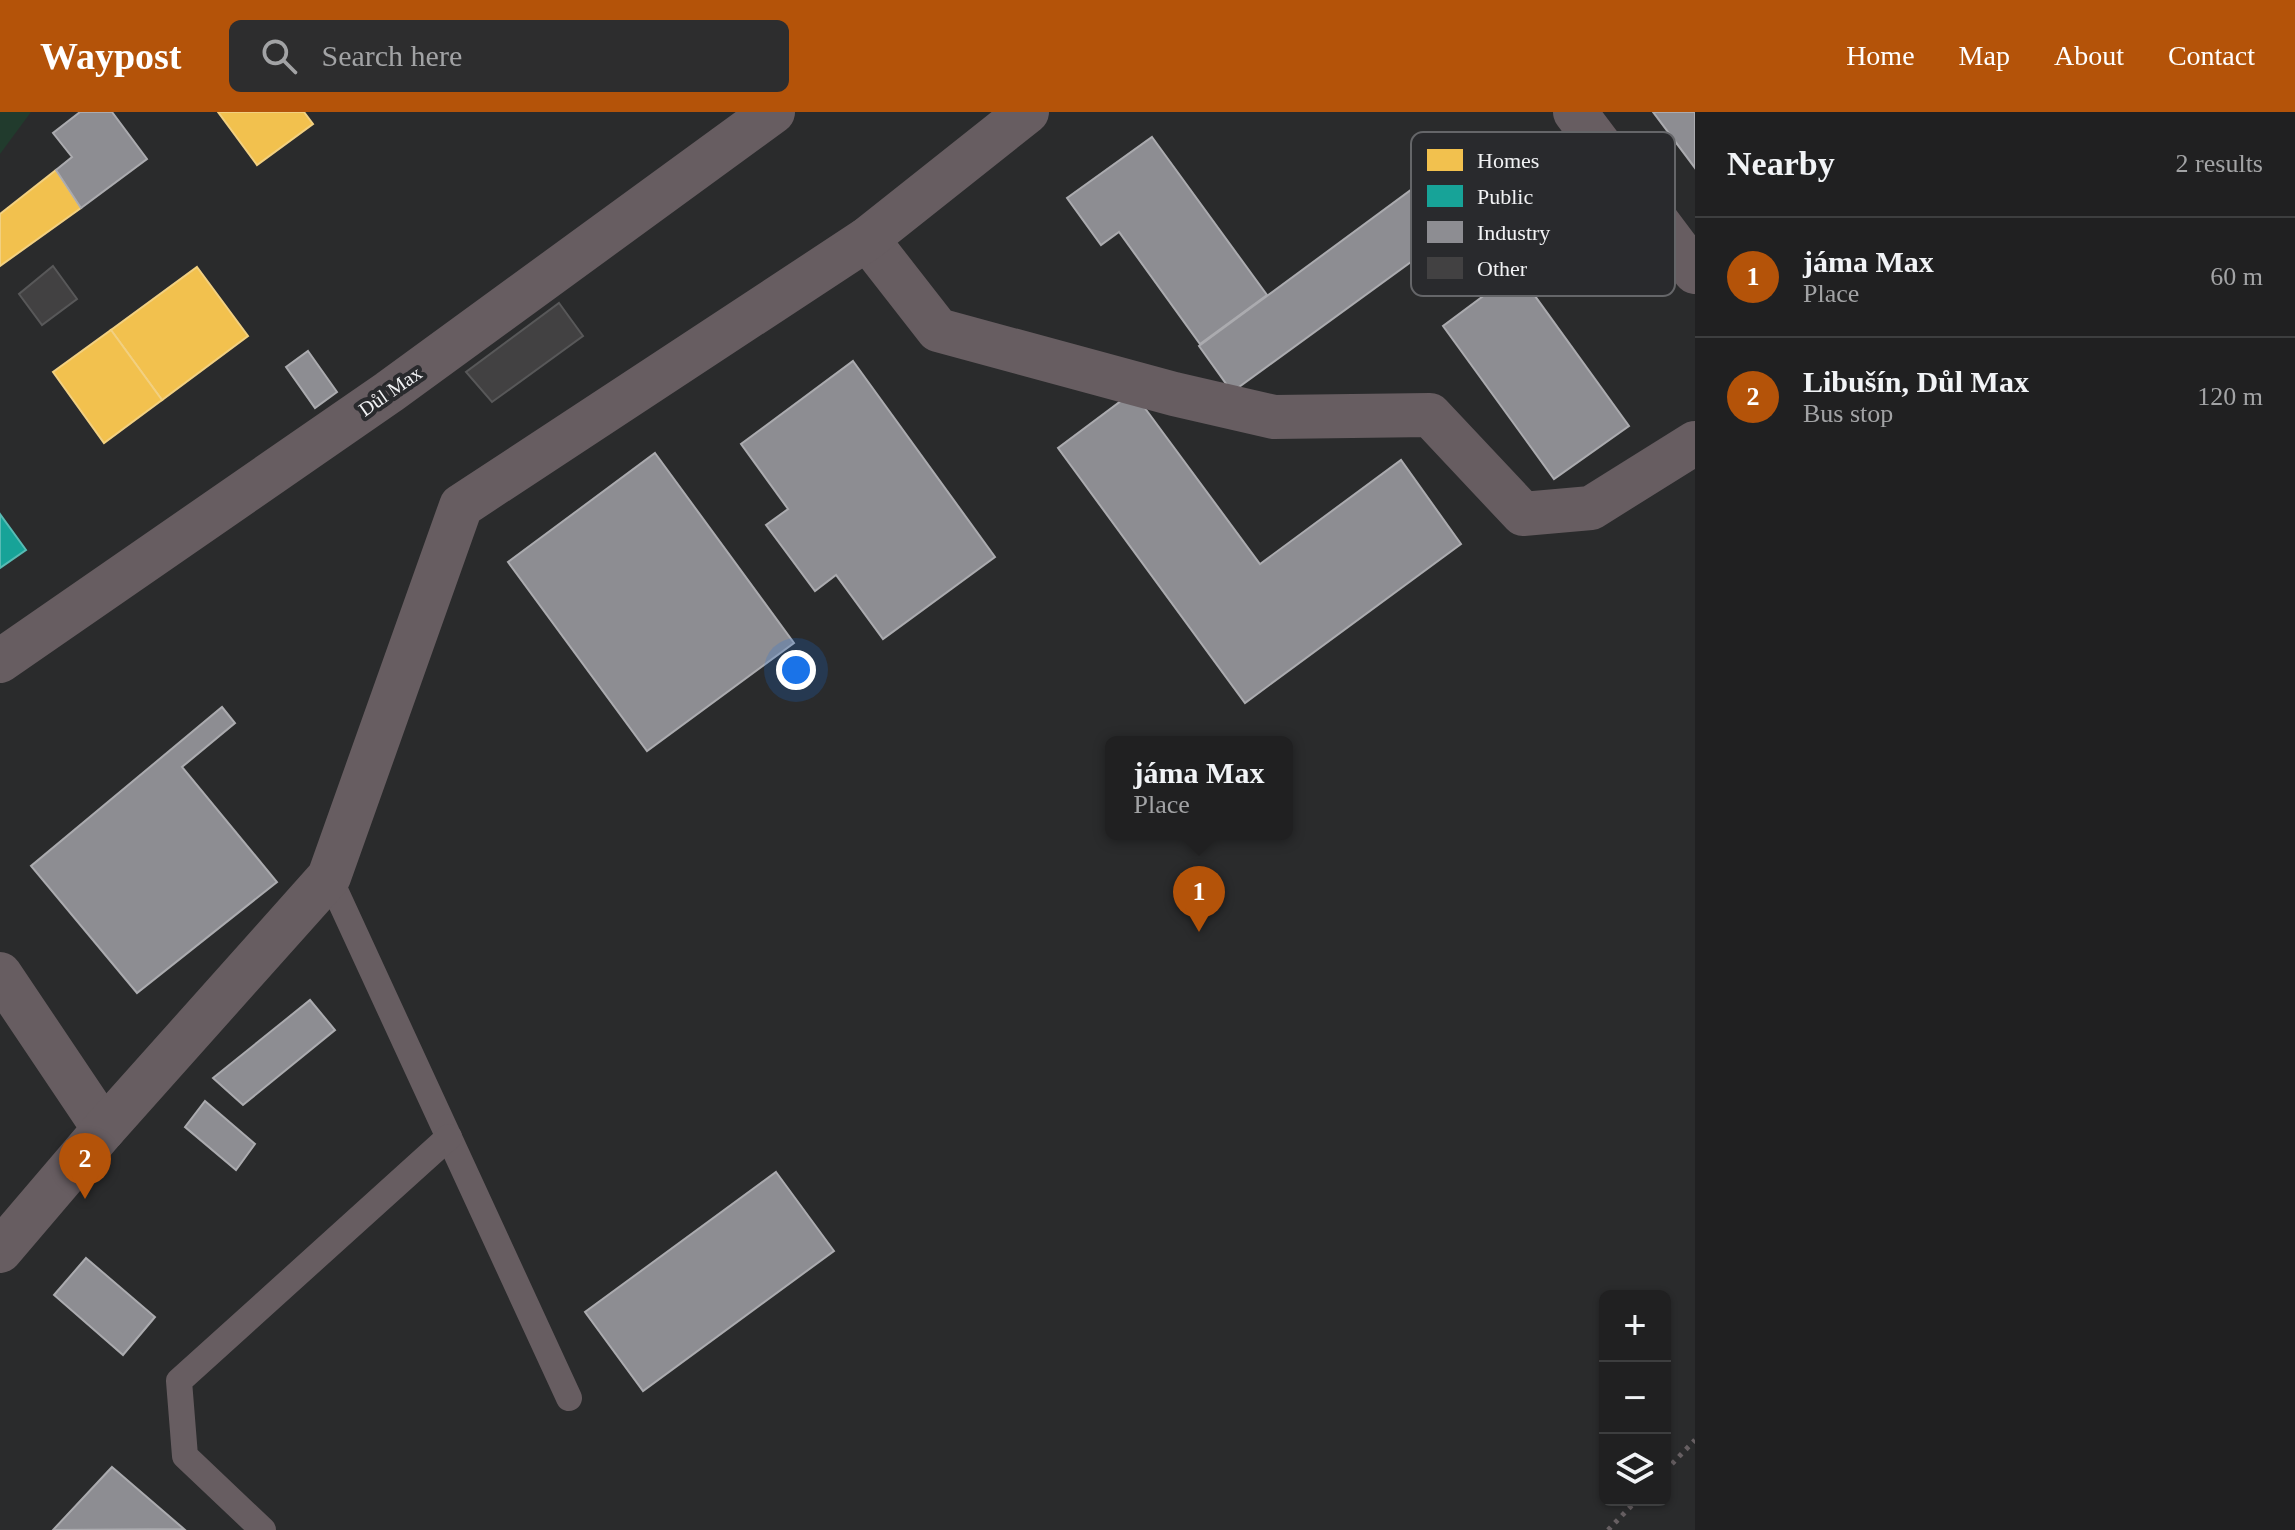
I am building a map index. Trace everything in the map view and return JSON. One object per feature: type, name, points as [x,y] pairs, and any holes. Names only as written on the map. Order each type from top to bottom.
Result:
[{"type":"street","name":"Důl Max","points":[[0,661],[389,392],[773,112]]},
{"type":"street","points":[[0,1251],[104,1129],[329,877],[461,506],[867,239],[1027,112]]},
{"type":"street","points":[[1575,112],[1590,132]]},
{"type":"street","points":[[867,239],[938,330],[1174,394],[1274,417],[1430,415],[1523,514],[1591,508],[1695,443]]},
{"type":"street","points":[[1675,245],[1695,272]]},
{"type":"street","points":[[0,974],[104,1129]]},
{"type":"lane","points":[[329,877],[569,1398]]},
{"type":"lane","points":[[263,1530],[185,1456],[179,1381],[449,1137]]},
{"type":"path","points":[[1671,1465],[1695,1440]]},
{"type":"path","points":[[1608,1530],[1631,1506]]},
{"type":"green space","points":[[0,112],[31,112],[0,154]]},
{"type":"building: Homes","points":[[218,112],[304,112],[313,124],[257,165]]},
{"type":"building: Homes","points":[[56,170],[81,208],[0,266],[0,214]]},
{"type":"building: Homes","points":[[197,267],[248,336],[162,400],[111,330]]},
{"type":"building: Homes","points":[[111,330],[162,400],[104,443],[53,372]]},
{"type":"building: Public","points":[[0,514],[26,550],[0,568]]},
{"type":"building: Industry","points":[[80,112],[112,112],[147,159],[81,208],[56,170],[72,157],[53,133]]},
{"type":"building: Industry","points":[[1653,112],[1695,112],[1695,168],[1675,141],[1675,132],[1668,132]]},
{"type":"building: Industry","points":[[1152,137],[1267,295],[1200,344],[1119,232],[1101,245],[1067,198]]},
{"type":"building: Industry","points":[[1411,190],[1411,262],[1232,392],[1199,346]]},
{"type":"building: Industry","points":[[1483,296],[1535,296],[1629,426],[1554,479],[1443,326]]},
{"type":"building: Industry","points":[[308,351],[337,392],[315,408],[286,367]]},
{"type":"building: Industry","points":[[853,361],[995,557],[883,639],[836,575],[815,591],[766,525],[788,509],[741,444]]},
{"type":"building: Industry","points":[[1133,392],[1260,564],[1401,460],[1461,544],[1245,703],[1058,448]]},
{"type":"building: Industry","points":[[655,453],[794,643],[647,751],[508,562]]},
{"type":"building: Industry","points":[[222,707],[235,723],[182,767],[277,882],[137,993],[31,866]]},
{"type":"building: Industry","points":[[310,1000],[335,1030],[243,1105],[213,1078]]},
{"type":"building: Industry","points":[[205,1101],[255,1144],[236,1170],[185,1127]]},
{"type":"building: Industry","points":[[776,1172],[834,1251],[643,1391],[585,1312]]},
{"type":"building: Industry","points":[[86,1258],[155,1317],[123,1355],[54,1295]]},
{"type":"building: Industry","points":[[112,1467],[184,1529],[53,1530]]},
{"type":"building: Other","points":[[53,266],[77,299],[42,325],[19,294]]},
{"type":"building: Other","points":[[559,303],[583,336],[492,402],[466,372]]},
{"type":"place","name":"jáma Max","points":[[1199,932]]},
{"type":"place","name":"Libušín, Důl Max","points":[[85,1199]]}]
